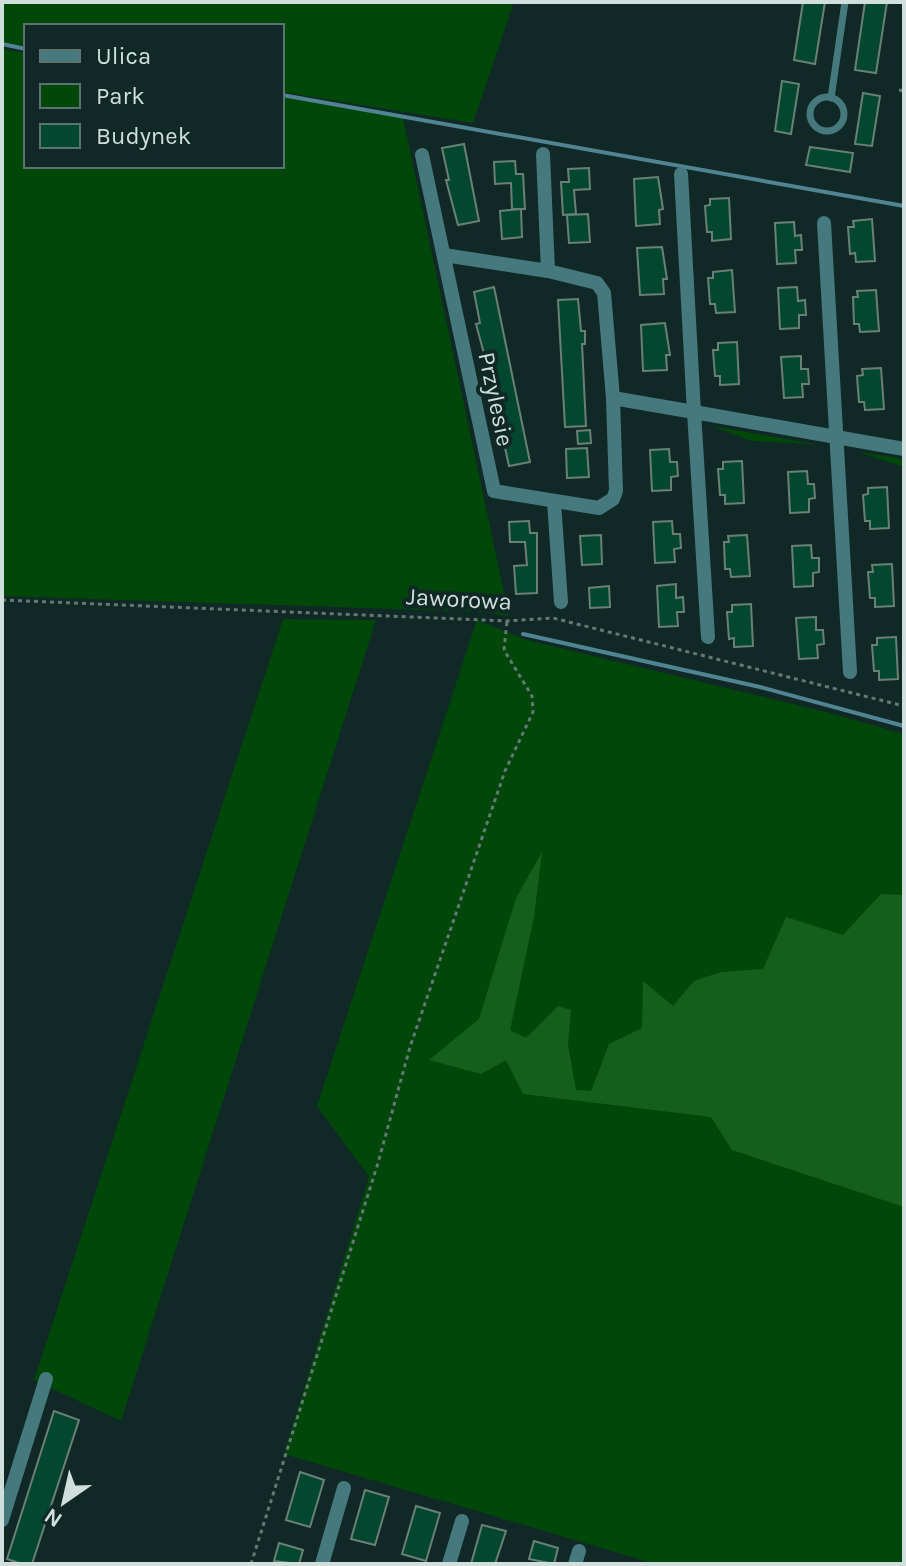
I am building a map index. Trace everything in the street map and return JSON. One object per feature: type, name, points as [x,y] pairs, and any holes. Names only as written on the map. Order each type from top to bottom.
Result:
[{"type":"street","points":[[543,154],[548,271]]},
{"type":"street","name":"Przylesie","points":[[422,155],[494,491],[599,508],[613,499],[616,491],[613,398],[601,288],[582,277],[444,255]]},
{"type":"street","points":[[681,174],[708,637]]},
{"type":"street","points":[[824,223],[850,672]]},
{"type":"street","points":[[613,398],[904,449]]},
{"type":"street","points":[[554,502],[561,602]]},
{"type":"street","points":[[2,1520],[46,1379]]},
{"type":"street","points":[[322,1564],[344,1488]]},
{"type":"street","points":[[449,1564],[462,1521]]},
{"type":"lane","points":[[831,98],[845,2]]},
{"type":"lane","points":[[831,98],[841,104],[845,116],[836,129],[825,132],[811,121],[811,109],[819,99],[831,98]]},
{"type":"path","name":"Jaworowa","points":[[2,600],[507,621],[569,620],[904,706]]},
{"type":"path","points":[[251,1564],[378,1163],[410,1047],[505,771],[533,712],[532,696],[504,650],[507,621]]},
{"type":"green space","points":[[2,2],[514,2],[473,123],[284,92],[284,24],[24,24],[24,46],[2,42]]},
{"type":"green space","points":[[2,49],[24,53],[24,168],[284,168],[284,97],[403,118],[509,616],[484,612],[2,596]]},
{"type":"green space","points":[[711,426],[816,444],[752,441]]},
{"type":"green space","points":[[855,451],[904,459],[904,467]]},
{"type":"green space","points":[[283,619],[376,620],[121,1421],[34,1380]]},
{"type":"green space","points":[[477,620],[527,640],[830,713],[904,734],[904,1556],[901,1564],[656,1564],[284,1454],[369,1177],[317,1106]]},
{"type":"green space","points":[[542,852],[534,917],[510,1030],[526,1038],[558,1006],[571,1010],[568,1045],[576,1090],[591,1091],[609,1044],[642,1028],[643,981],[673,1006],[694,981],[721,972],[763,969],[786,917],[843,935],[881,894],[904,895],[904,1207],[732,1150],[711,1117],[523,1094],[506,1060],[481,1074],[429,1060],[479,1019],[516,898]]},
{"type":"building","points":[[803,2],[825,2],[815,64],[794,60]]},
{"type":"building","points":[[865,2],[887,2],[876,73],[855,70]]},
{"type":"building","points":[[782,81],[799,84],[791,134],[775,131]]},
{"type":"building","points":[[863,93],[880,96],[872,146],[855,144]]},
{"type":"building","points":[[464,144],[479,221],[458,225],[446,180],[449,180],[442,148]]},
{"type":"building","points":[[810,147],[853,153],[850,172],[806,165]]},
{"type":"building","points":[[515,161],[516,174],[523,174],[525,209],[512,209],[511,183],[495,184],[494,162]]},
{"type":"building","points":[[589,168],[590,189],[574,190],[576,214],[563,215],[561,182],[569,182],[568,169]]},
{"type":"building","points":[[658,177],[663,209],[659,210],[660,224],[636,226],[634,179]]},
{"type":"building","points":[[729,198],[731,239],[712,241],[712,232],[707,232],[705,206],[710,205],[710,199]]},
{"type":"building","points":[[521,209],[522,237],[502,239],[500,211]]},
{"type":"building","points":[[588,214],[590,242],[569,243],[567,215]]},
{"type":"building","points":[[872,219],[875,261],[856,262],[855,253],[850,254],[848,227],[854,227],[853,221]]},
{"type":"building","points":[[794,222],[795,236],[801,235],[802,250],[795,250],[796,263],[777,264],[775,223]]},
{"type":"building","points":[[662,247],[667,279],[663,279],[664,294],[640,295],[637,248]]},
{"type":"building","points":[[732,270],[735,312],[716,313],[715,304],[710,304],[708,278],[713,278],[713,272]]},
{"type":"building","points":[[494,287],[530,462],[509,466],[502,434],[499,434],[492,385],[489,386],[486,373],[489,372],[476,324],[480,323],[474,292]]},
{"type":"building","points":[[797,287],[798,301],[805,300],[806,315],[799,315],[799,328],[780,329],[778,288]]},
{"type":"building","points":[[876,290],[879,331],[860,332],[859,324],[854,324],[853,297],[858,297],[857,291]]},
{"type":"building","points":[[578,299],[581,331],[585,331],[585,344],[582,344],[586,426],[565,427],[558,300]]},
{"type":"building","points":[[665,323],[670,355],[666,355],[667,370],[643,371],[641,325]]},
{"type":"building","points":[[737,342],[739,384],[720,385],[720,376],[715,376],[713,350],[718,350],[718,343]]},
{"type":"building","points":[[801,356],[801,369],[808,369],[809,384],[802,384],[803,397],[784,398],[781,357]]},
{"type":"building","points":[[881,368],[884,409],[865,410],[864,402],[859,402],[857,376],[863,375],[862,369]]},
{"type":"building","points":[[590,430],[591,443],[578,444],[577,431]]},
{"type":"building","points":[[587,448],[589,477],[567,478],[566,449]]},
{"type":"building","points":[[669,449],[670,462],[677,462],[678,476],[671,477],[671,490],[652,491],[650,450]]},
{"type":"building","points":[[742,461],[744,503],[725,504],[725,495],[720,495],[718,469],[723,469],[723,462]]},
{"type":"building","points":[[807,471],[808,484],[814,484],[815,498],[809,499],[809,512],[790,513],[788,472]]},
{"type":"building","points":[[887,487],[889,528],[870,529],[870,521],[865,521],[863,495],[868,494],[868,488]]},
{"type":"building","points":[[529,521],[530,533],[537,533],[537,593],[516,594],[514,566],[527,565],[525,542],[510,542],[509,522]]},
{"type":"building","points":[[672,521],[673,534],[680,534],[681,548],[674,549],[675,562],[655,563],[653,522]]},
{"type":"building","points":[[601,535],[602,564],[582,565],[580,536]]},
{"type":"building","points":[[747,535],[750,576],[731,577],[730,569],[725,569],[724,542],[729,542],[728,536]]},
{"type":"building","points":[[811,545],[812,558],[819,558],[819,572],[813,573],[813,586],[794,587],[792,546]]},
{"type":"building","points":[[892,564],[894,606],[875,607],[875,598],[870,598],[868,572],[873,572],[872,565]]},
{"type":"building","points":[[676,584],[676,598],[683,597],[684,612],[677,612],[678,626],[659,627],[657,586]]},
{"type":"building","points":[[609,586],[610,607],[590,608],[589,588]]},
{"type":"building","points":[[751,604],[753,646],[734,647],[734,638],[729,639],[727,612],[732,612],[732,605]]},
{"type":"building","points":[[816,617],[816,630],[823,630],[824,644],[817,645],[818,658],[799,659],[796,618]]},
{"type":"building","points":[[896,637],[898,679],[879,680],[879,671],[874,671],[872,645],[877,645],[877,638]]},
{"type":"building","points":[[54,1411],[79,1420],[32,1564],[22,1564],[7,1559]]},
{"type":"building","points":[[300,1472],[324,1480],[310,1527],[286,1520]]},
{"type":"building","points":[[365,1490],[389,1497],[375,1545],[351,1539]]},
{"type":"building","points":[[416,1506],[440,1513],[426,1561],[402,1554]]},
{"type":"building","points":[[482,1525],[506,1531],[495,1564],[471,1564]]},
{"type":"building","points":[[534,1541],[558,1548],[554,1564],[529,1559]]},
{"type":"building","points":[[279,1543],[303,1550],[299,1564],[274,1561]]},
{"type":"waterway","points":[[2,44],[24,49]]},
{"type":"waterway","points":[[284,95],[904,206]]},
{"type":"waterway","points":[[523,634],[760,687],[904,726]]}]
